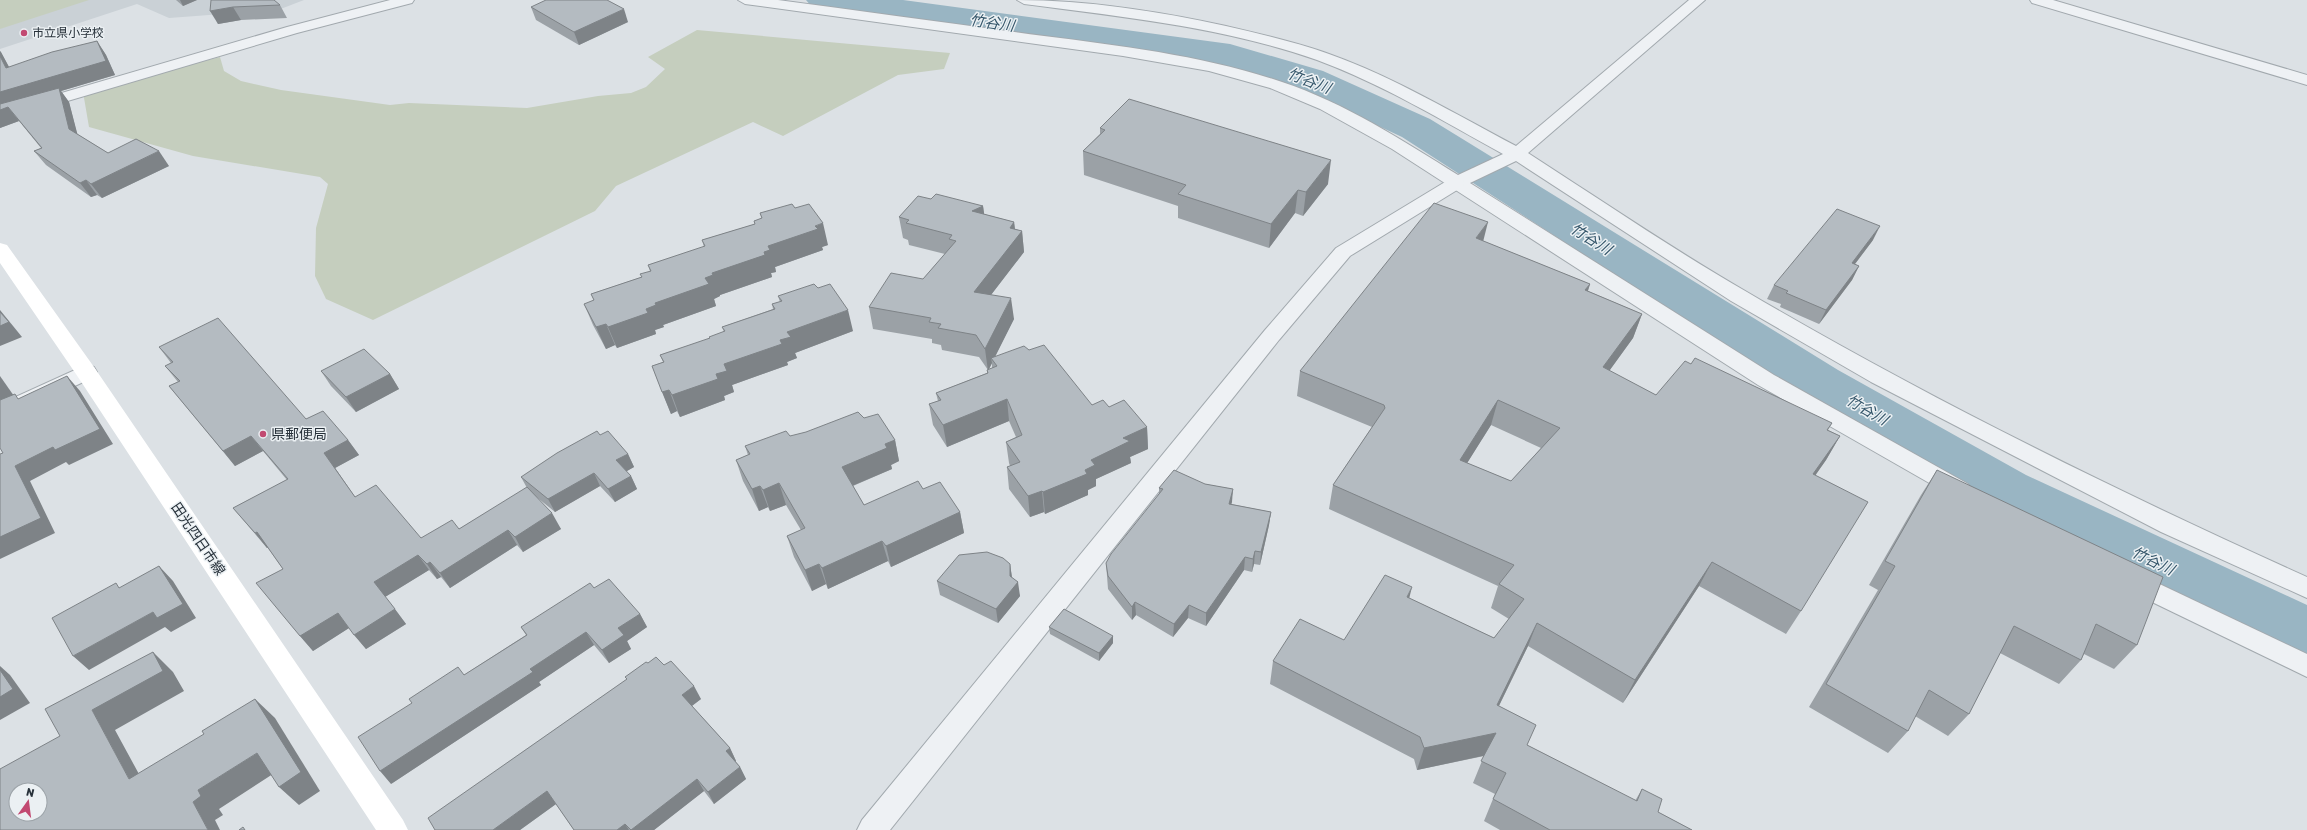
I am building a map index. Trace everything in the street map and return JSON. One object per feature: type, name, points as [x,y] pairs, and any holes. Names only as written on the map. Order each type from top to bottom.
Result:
[{"type":"main road","name":"田光四日市線","points":[[0,249],[86,372],[393,830]]},
{"type":"street","points":[[0,116],[292,30],[407,0]]},
{"type":"street","points":[[745,0],[1123,51],[1211,67],[1276,85],[1326,105],[1461,181],[1766,380],[1978,500]]},
{"type":"street","points":[[1024,0],[1163,17],[1253,36],[1323,57],[1389,86],[1512,157],[1738,296],[1879,376],[2169,525],[2307,588]]},
{"type":"street","points":[[1122,0],[1163,17]]},
{"type":"street","points":[[872,830],[1272,335],[1343,252],[1461,181],[1512,157],[1698,0]]},
{"type":"street","points":[[2037,0],[2307,80]]},
{"type":"street","points":[[0,413],[86,372]]},
{"type":"street","points":[[2112,571],[2307,666]]},
{"type":"shaded area","name":"市立県小学校","points":[[0,0],[304,0],[278,10],[169,18],[137,4],[0,49]]},
{"type":"green space","points":[[0,0],[89,0],[0,29]]},
{"type":"green space","points":[[697,30],[950,53],[944,69],[898,75],[783,136],[753,122],[616,186],[595,211],[373,320],[326,299],[315,276],[316,228],[328,184],[320,177],[193,156],[89,127],[83,92],[220,57],[224,71],[241,81],[281,90],[390,105],[409,103],[527,108],[598,96],[631,93],[646,87],[665,69],[648,57]]},
{"type":"building","points":[[211,0],[274,0],[280,5],[233,7],[210,11]]},
{"type":"building","points":[[546,0],[607,0],[624,9],[574,32],[531,7]]},
{"type":"building","points":[[97,41],[106,61],[0,92],[0,56],[6,68],[52,52]]},
{"type":"building","points":[[59,88],[69,129],[108,153],[136,139],[159,151],[91,184],[86,180],[80,183],[34,151],[42,148],[8,107],[0,110],[0,104]]},
{"type":"building","points":[[1129,99],[1331,160],[1306,192],[1298,190],[1271,224],[1178,194],[1186,185],[1083,151],[1105,130],[1100,128]]},
{"type":"building","points":[[936,194],[983,206],[972,211],[1014,222],[1010,228],[1022,231],[974,292],[1011,298],[985,349],[976,335],[938,328],[941,324],[929,322],[931,318],[869,307],[891,273],[923,279],[956,241],[949,239],[952,235],[906,223],[909,220],[899,217],[918,196],[931,199]]},
{"type":"building","points":[[1434,203],[1488,222],[1476,238],[1590,284],[1585,290],[1642,314],[1603,367],[1656,395],[1685,361],[1691,364],[1695,358],[1832,423],[1827,430],[1840,436],[1813,474],[1868,502],[1801,611],[1712,562],[1635,680],[1537,623],[1497,705],[1536,725],[1527,745],[1637,801],[1642,789],[1662,799],[1658,812],[1692,830],[1550,830],[1493,799],[1506,773],[1481,761],[1496,733],[1424,748],[1420,737],[1273,661],[1300,619],[1344,640],[1385,575],[1412,587],[1407,597],[1494,638],[1524,599],[1499,584],[1514,565],[1333,485],[1385,408],[1384,405],[1300,371]],"holes":[[[1498,400],[1560,428],[1511,481],[1460,460]]]},
{"type":"building","points":[[792,204],[795,208],[809,204],[823,223],[815,226],[818,229],[768,246],[770,250],[764,252],[765,255],[712,273],[713,275],[705,278],[709,284],[655,303],[656,305],[646,309],[648,313],[608,327],[606,324],[596,327],[584,304],[594,300],[591,294],[642,277],[640,274],[651,271],[648,265],[705,246],[702,240],[755,224],[754,221],[762,218],[760,213]]},
{"type":"building","points":[[1837,209],[1880,226],[1852,263],[1859,266],[1826,310],[1786,293],[1788,291],[1774,285]]},
{"type":"building","points":[[814,284],[818,288],[830,284],[848,310],[787,332],[791,337],[780,340],[782,344],[724,364],[727,371],[716,374],[718,379],[672,395],[669,390],[662,392],[652,366],[664,362],[660,355],[710,338],[709,337],[725,331],[722,327],[775,309],[772,304],[782,301],[778,296]]},
{"type":"building","points":[[0,312],[9,322],[0,326]]},
{"type":"building","points":[[218,318],[306,419],[323,411],[348,440],[324,453],[355,497],[376,485],[421,538],[452,520],[459,529],[527,487],[552,513],[515,537],[508,530],[440,573],[430,562],[427,564],[418,555],[374,582],[395,609],[354,635],[338,613],[300,636],[256,583],[283,569],[257,532],[255,533],[233,508],[288,479],[251,436],[223,451],[169,386],[180,381],[165,366],[173,362],[159,347]]},
{"type":"building","points":[[1044,345],[1092,405],[1103,400],[1109,407],[1124,400],[1147,427],[1123,438],[1130,441],[1091,460],[1095,465],[1085,470],[1087,474],[1043,492],[1042,491],[1028,496],[1007,467],[1020,462],[1006,442],[1022,435],[1007,399],[943,425],[929,404],[941,400],[936,393],[988,373],[987,370],[997,366],[991,358],[1024,346],[1029,350]]},
{"type":"building","points":[[364,349],[390,374],[346,397],[321,371]]},
{"type":"building","points":[[67,376],[100,429],[55,450],[53,447],[15,466],[41,518],[0,537],[0,454],[3,453],[0,448],[0,400],[15,394],[18,399]]},
{"type":"building","points":[[858,412],[864,418],[878,414],[895,440],[885,444],[887,448],[842,467],[864,505],[918,481],[923,489],[940,482],[960,512],[886,546],[882,541],[822,568],[819,564],[805,570],[787,536],[805,528],[779,483],[763,490],[760,486],[752,489],[736,460],[750,454],[745,446],[786,431],[790,436],[806,432]]},
{"type":"building","points":[[597,431],[600,435],[608,431],[628,454],[616,460],[631,476],[608,489],[594,473],[548,499],[521,477],[557,453]]},
{"type":"building","points":[[1174,470],[1205,484],[1233,489],[1229,504],[1271,512],[1261,552],[1255,551],[1253,559],[1245,557],[1206,613],[1189,605],[1174,624],[1135,602],[1132,607],[1108,576],[1106,563],[1111,554],[1163,489],[1159,488]]},
{"type":"building","points":[[1937,470],[2163,577],[2137,645],[2096,624],[2081,660],[2014,626],[1969,714],[1929,690],[1908,731],[1826,684],[1895,566],[1885,561]]},
{"type":"building","points":[[987,552],[1003,558],[1010,564],[1010,576],[1018,582],[996,609],[937,581],[959,555]]},
{"type":"building","points":[[159,566],[183,604],[157,618],[153,612],[73,656],[52,618],[116,583],[119,588]]},
{"type":"building","points":[[609,579],[640,614],[618,628],[624,635],[602,650],[586,632],[530,669],[533,672],[380,771],[358,737],[412,703],[409,699],[458,667],[464,675],[527,635],[521,627],[590,583],[594,588]]},
{"type":"building","points":[[1064,609],[1113,636],[1099,653],[1049,627]]},
{"type":"building","points":[[153,652],[163,671],[92,710],[129,779],[204,734],[202,731],[255,699],[301,772],[279,787],[257,753],[198,790],[201,796],[193,802],[208,830],[0,830],[0,769],[60,736],[45,709]]},
{"type":"building","points":[[656,657],[664,665],[671,661],[694,686],[682,695],[730,748],[726,751],[740,767],[708,792],[697,779],[631,830],[625,824],[617,830],[574,830],[547,791],[493,830],[435,830],[428,818],[627,679],[625,677],[646,662],[648,663]]},
{"type":"building","points":[[0,670],[13,689],[0,697]]},
{"type":"waterway","name":"竹谷川","points":[[824,0],[1230,55],[1309,79],[1416,128],[1820,383],[2007,490],[2273,618],[2307,632]]},
{"type":"place","name":"市立県小学校","points":[[24,33]]},
{"type":"place","name":"県郵便局","points":[[263,434]]}]
